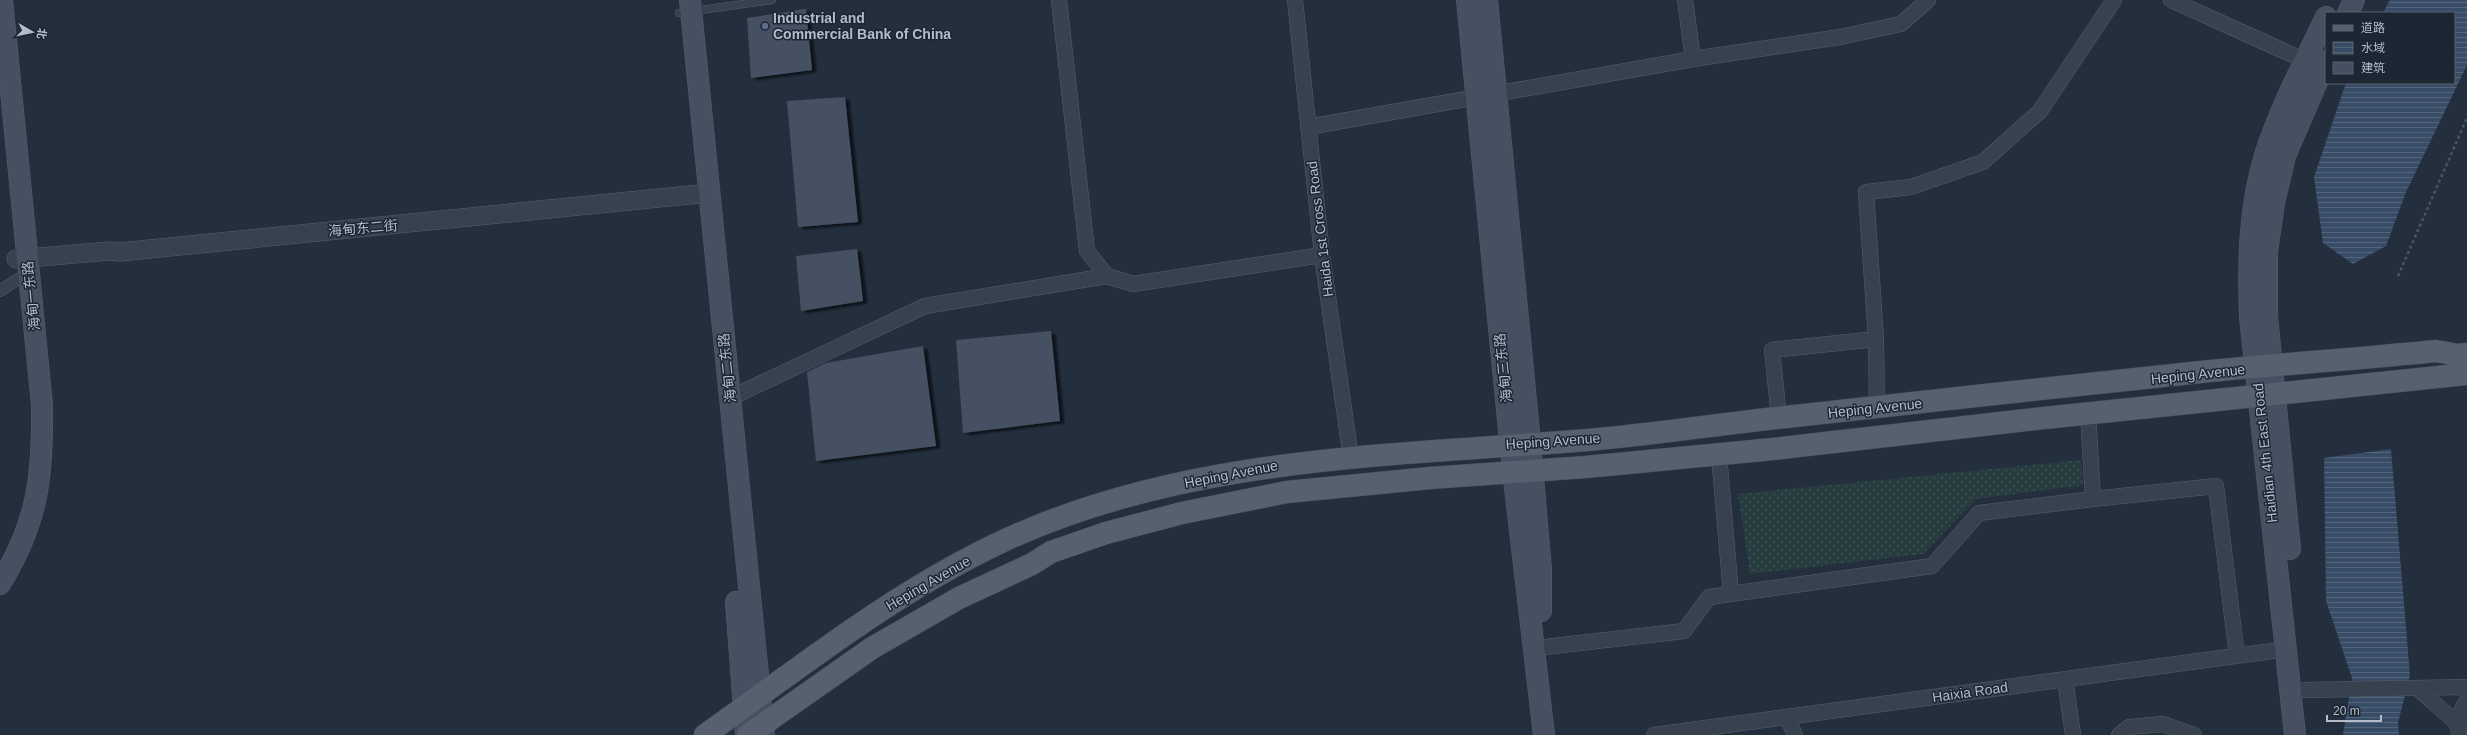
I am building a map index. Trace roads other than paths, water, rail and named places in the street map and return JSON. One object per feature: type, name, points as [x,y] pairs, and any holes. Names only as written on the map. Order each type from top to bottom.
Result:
[{"type":"main road","name":"海甸一东路","points":[[0,562],[24,506],[32,456],[31,406],[2,0]]},
{"type":"main road","points":[[1467,0],[1486,95],[1520,443],[1545,647],[1554,735]]},
{"type":"main road","points":[[1486,95],[1487,0]]},
{"type":"main road","points":[[2328,12],[2334,0]]},
{"type":"main road","points":[[2348,12],[2354,0]]},
{"type":"main road","name":"海甸二东路","points":[[685,6],[704,198],[732,546],[752,701]]},
{"type":"main road","name":"Haidian 4th East Road","points":[[2264,367],[2250,317],[2249,279],[2254,208],[2269,143],[2325,19]]},
{"type":"main road","name":"Haidian 4th East Road","points":[[2308,735],[2304,690],[2264,367],[2266,280],[2273,209],[2290,140],[2325,63]]},
{"type":"main road","name":"海甸一东路","points":[[0,102],[21,267],[42,405],[43,455],[35,509],[14,561],[0,584]]},
{"type":"main road","name":"海甸二东路","points":[[704,198],[730,398],[755,732]]},
{"type":"main road","name":"Heping Avenue","points":[[705,735],[870,616],[910,592],[1001,542],[1097,506],[1138,494],[1269,466],[1520,443],[1593,439],[2264,367],[2436,352],[2458,355],[2467,354]]},
{"type":"main road","name":"Heping Avenue","points":[[755,732],[872,648],[926,615],[1051,552],[1106,533],[1182,513],[1287,492],[1523,470],[1586,467],[1719,455],[2088,413],[2467,374]]},
{"type":"main road","name":"Haidian 4th East Road","points":[[2267,394],[2295,735]]},
{"type":"main road","points":[[1523,470],[1544,735]]},
{"type":"street","points":[[1059,0],[1087,251],[1107,276]]},
{"type":"street","name":"Haida 1st Cross Road","points":[[1294,0],[1322,255],[1351,458]]},
{"type":"street","points":[[1685,0],[1693,59]]},
{"type":"street","points":[[1308,127],[1693,59],[1840,37],[1901,24],[1928,0]]},
{"type":"street","points":[[1877,408],[1876,338],[1866,192],[1911,187],[1983,162],[2040,111],[2114,0]]},
{"type":"street","points":[[2171,0],[2306,61]]},
{"type":"street","name":"海甸东二街","points":[[21,267],[110,251],[120,252],[704,198]]},
{"type":"street","points":[[730,398],[925,306],[1107,276],[1133,284],[1322,255]]},
{"type":"street","points":[[0,291],[21,267]]},
{"type":"street","points":[[1779,418],[1772,350],[1876,338]]},
{"type":"street","points":[[2088,413],[2093,499]]},
{"type":"street","points":[[1719,455],[1731,594]]},
{"type":"street","points":[[1545,647],[1684,631],[1709,597],[1932,566],[1979,513],[2216,486],[2237,656]]},
{"type":"street","name":"Haixia Road","points":[[1654,735],[2287,649]]},
{"type":"street","points":[[2065,679],[2072,735]]},
{"type":"street","points":[[2304,690],[2467,687]]},
{"type":"street","points":[[2417,688],[2458,729]]},
{"type":"street","points":[[2458,729],[2461,710],[2467,701]]},
{"type":"street","points":[[1787,717],[1795,735]]},
{"type":"street","points":[[2119,735],[2129,727],[2163,724],[2194,735]]},
{"type":"lane","points":[[685,6],[772,0]]},
{"type":"water","points":[[2390,0],[2467,0],[2467,65],[2406,192],[2386,246],[2353,264],[2323,243],[2314,177],[2346,84],[2455,84],[2455,12],[2384,12]]},
{"type":"water","points":[[2391,449],[2410,675],[2398,723],[2399,735],[2343,735],[2352,678],[2326,601],[2324,458]]},
{"type":"place","name":"Industrial and Commercial Bank of China","points":[[765,26]]}]
